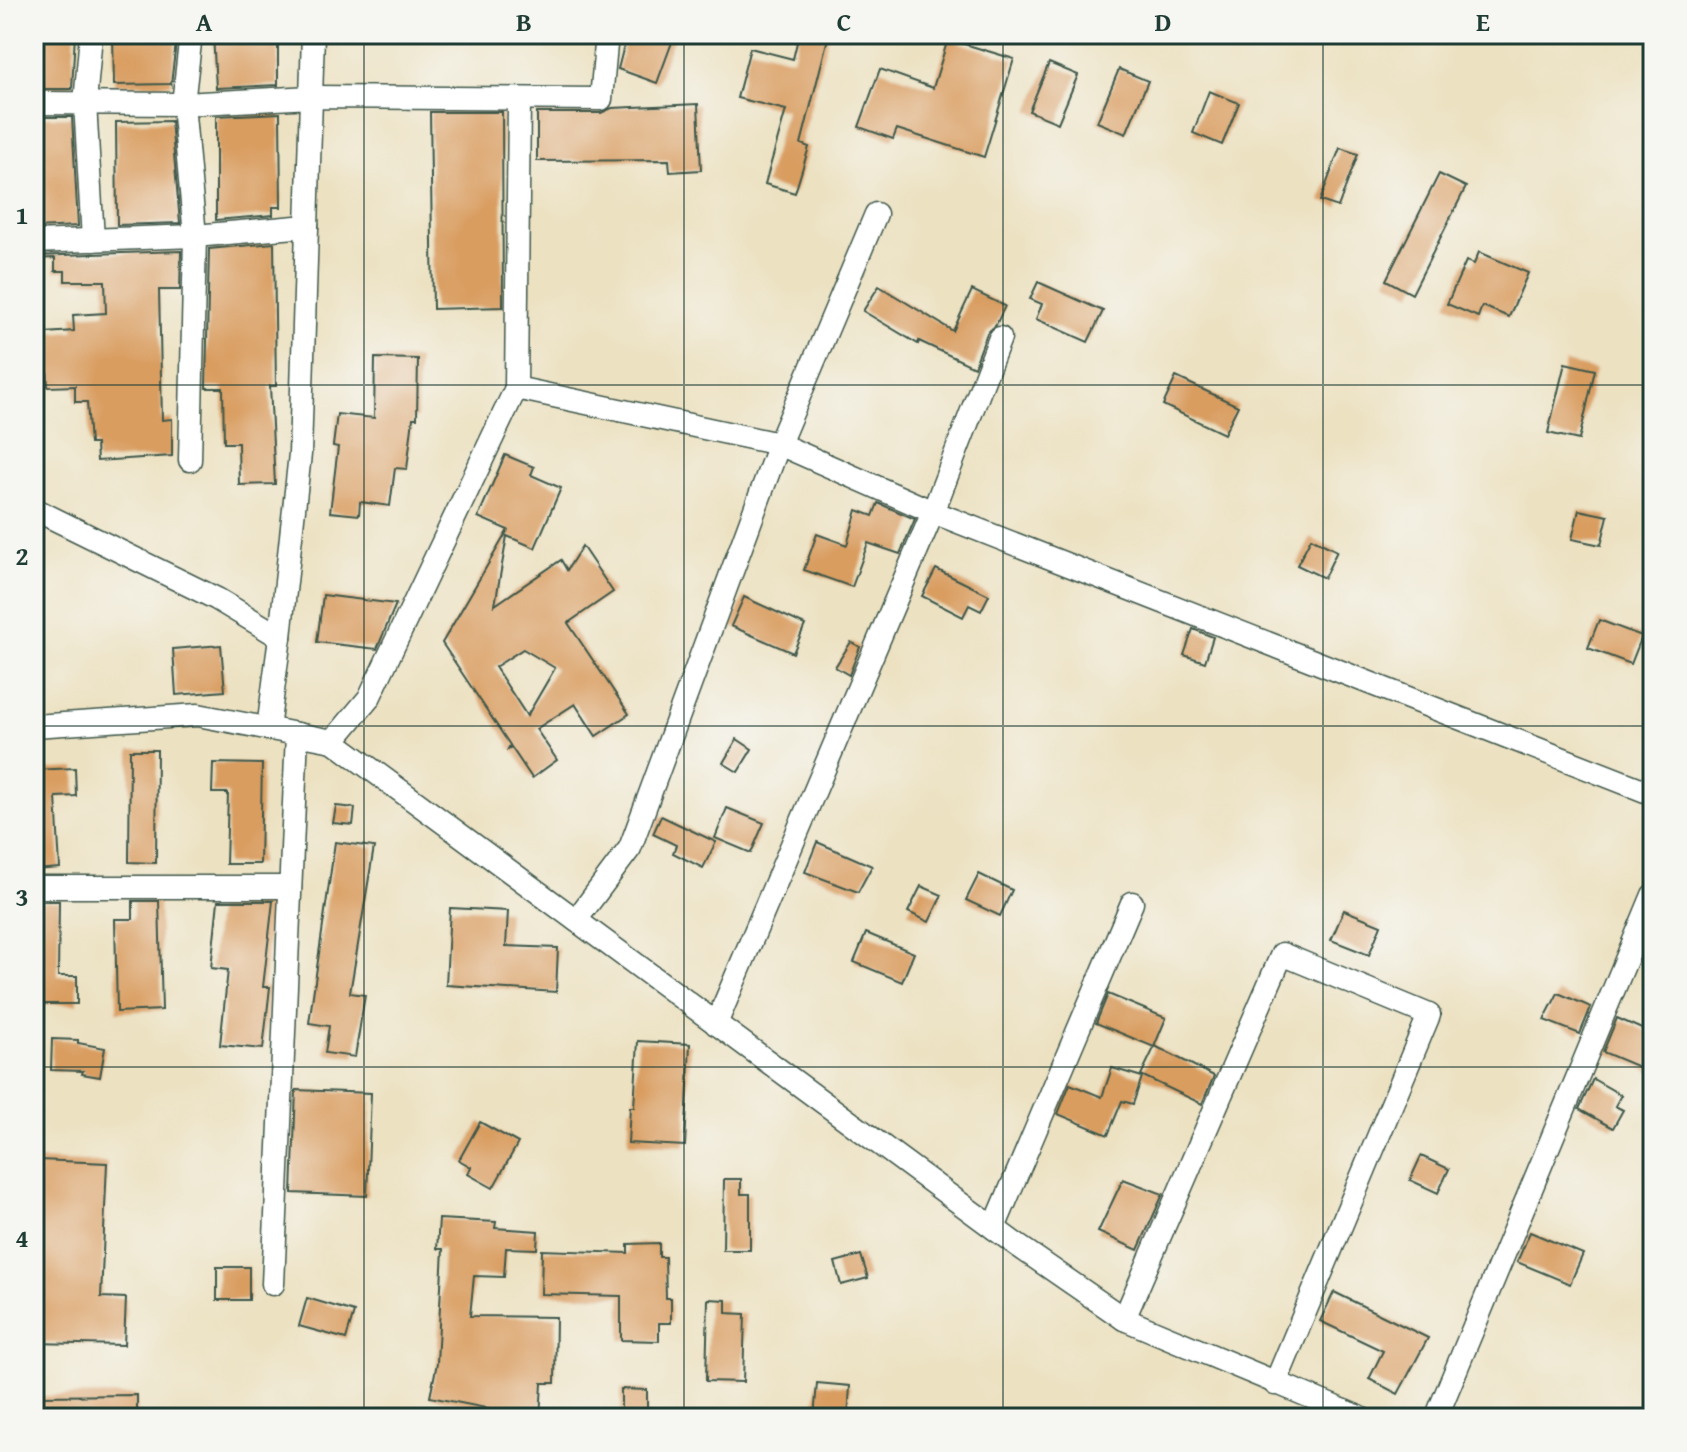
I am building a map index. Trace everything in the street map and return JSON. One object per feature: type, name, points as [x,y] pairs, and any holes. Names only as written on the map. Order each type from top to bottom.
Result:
[{"type":"street","points":[[91,34],[85,103],[93,240]]},
{"type":"street","points":[[190,460],[195,236],[183,104],[191,34]]},
{"type":"street","points":[[268,729],[300,454],[313,34]]},
{"type":"street","points":[[34,103],[183,104],[311,97],[519,101],[601,99],[607,34]]},
{"type":"street","points":[[333,741],[369,698],[516,388],[519,101]]},
{"type":"street","points":[[576,920],[630,848],[779,444],[876,214]]},
{"type":"street","points":[[34,242],[195,236],[307,226]]},
{"type":"street","points":[[716,1024],[933,512],[1000,338]]},
{"type":"street","points":[[516,388],[779,444],[933,512],[1653,794]]},
{"type":"street","points":[[34,509],[217,599],[280,637]]},
{"type":"street","points":[[34,726],[198,715],[333,741],[994,1228],[1124,1319],[1361,1418]]},
{"type":"street","points":[[273,1284],[297,734]]},
{"type":"street","points":[[34,887],[290,887]]},
{"type":"street","points":[[1436,1418],[1653,895]]},
{"type":"street","points":[[994,1228],[1132,903]]},
{"type":"street","points":[[1124,1319],[1282,954],[1429,1015],[1275,1384]]},
{"type":"building","points":[[34,34],[75,34],[72,89],[34,89]]},
{"type":"building","points":[[113,34],[177,34],[171,84],[114,85]]},
{"type":"building","points":[[213,34],[278,34],[278,85],[216,88]]},
{"type":"building","points":[[627,34],[675,34],[657,83],[618,69]]},
{"type":"building","points":[[799,34],[829,34],[801,144],[809,147],[795,193],[765,184],[786,110],[737,98],[750,48],[793,59]]},
{"type":"building","points":[[948,39],[1014,59],[984,157],[897,129],[893,139],[859,127],[880,69],[933,88]]},
{"type":"building","points":[[1049,63],[1078,75],[1058,123],[1029,111]]},
{"type":"building","points":[[1119,69],[1148,81],[1126,134],[1097,122]]},
{"type":"building","points":[[1209,91],[1239,103],[1222,145],[1193,133]]},
{"type":"building","points":[[698,104],[701,170],[670,172],[669,160],[537,161],[537,113],[601,113],[612,108]]},
{"type":"building","points":[[430,112],[502,112],[503,307],[433,309]]},
{"type":"building","points":[[280,113],[281,207],[273,207],[273,215],[216,220],[216,116]]},
{"type":"building","points":[[34,117],[72,117],[78,226],[34,228]]},
{"type":"building","points":[[171,121],[180,223],[117,225],[116,122]]},
{"type":"building","points":[[1340,148],[1358,154],[1338,207],[1320,201]]},
{"type":"building","points":[[1439,174],[1466,187],[1412,294],[1386,280]]},
{"type":"building","points":[[274,243],[276,386],[270,386],[275,484],[239,485],[238,443],[224,443],[223,388],[206,388],[209,249]]},
{"type":"building","points":[[181,251],[180,290],[159,290],[162,420],[172,419],[172,456],[97,461],[96,444],[90,444],[87,402],[75,402],[75,386],[48,387],[45,333],[74,331],[73,315],[106,313],[105,281],[65,281],[65,271],[55,271],[55,258],[34,259],[34,256]]},
{"type":"building","points":[[1479,252],[1528,273],[1509,317],[1482,306],[1478,317],[1447,304],[1466,261],[1474,264]]},
{"type":"building","points":[[1038,282],[1103,311],[1088,342],[1036,319],[1042,304],[1030,299]]},
{"type":"building","points":[[879,286],[953,331],[972,290],[1005,306],[996,325],[987,333],[974,367],[919,341],[918,344],[863,311]]},
{"type":"building","points":[[375,358],[418,359],[417,418],[413,418],[407,469],[395,468],[390,506],[360,502],[359,515],[330,512],[338,447],[333,446],[337,414],[374,418]]},
{"type":"building","points":[[1565,363],[1595,370],[1579,440],[1548,433]]},
{"type":"building","points":[[1176,377],[1238,406],[1224,434],[1163,405]]},
{"type":"building","points":[[505,455],[534,467],[531,475],[561,488],[535,548],[507,536],[495,605],[561,560],[567,570],[582,546],[613,592],[568,623],[629,714],[596,736],[575,704],[536,729],[557,760],[532,778],[511,747],[508,749],[510,745],[442,643],[508,530],[478,517]],"holes":[[[523,649],[555,668],[527,716],[495,667]]]},
{"type":"building","points":[[878,503],[915,519],[900,554],[868,543],[852,587],[804,570],[817,534],[847,545],[857,510],[873,516]]},
{"type":"building","points":[[1579,510],[1608,516],[1601,545],[1572,539]]},
{"type":"building","points":[[1311,538],[1337,551],[1324,578],[1297,565]]},
{"type":"building","points":[[936,569],[989,595],[981,611],[969,605],[963,617],[922,596]]},
{"type":"building","points":[[323,595],[396,604],[377,649],[317,642]]},
{"type":"building","points":[[744,597],[805,625],[793,653],[731,626]]},
{"type":"building","points":[[1599,620],[1642,636],[1631,664],[1588,648]]},
{"type":"building","points":[[1193,629],[1213,637],[1205,662],[1184,655]]},
{"type":"building","points":[[851,642],[860,647],[849,675],[835,667]]},
{"type":"building","points":[[221,645],[225,691],[176,695],[173,649]]},
{"type":"building","points":[[737,739],[752,749],[738,772],[723,763]]},
{"type":"building","points":[[130,750],[157,750],[156,863],[129,862]]},
{"type":"building","points":[[213,763],[262,764],[260,864],[226,864],[228,793],[212,793]]},
{"type":"building","points":[[75,768],[76,796],[56,797],[60,868],[34,870],[34,770]]},
{"type":"building","points":[[336,806],[355,808],[353,825],[333,823]]},
{"type":"building","points":[[727,808],[764,823],[751,853],[715,838]]},
{"type":"building","points":[[661,816],[716,842],[703,868],[673,853],[676,845],[653,834]]},
{"type":"building","points":[[335,842],[374,847],[350,993],[365,995],[355,1057],[325,1053],[329,1026],[309,1023]]},
{"type":"building","points":[[817,842],[872,866],[858,892],[805,872]]},
{"type":"building","points":[[979,874],[1012,890],[1000,916],[966,900]]},
{"type":"building","points":[[921,886],[942,895],[929,922],[908,912]]},
{"type":"building","points":[[34,901],[59,901],[58,976],[77,976],[77,1004],[40,1004],[40,991],[34,991]]},
{"type":"building","points":[[133,901],[159,901],[162,1010],[117,1012],[115,919],[133,919]]},
{"type":"building","points":[[218,901],[273,901],[263,987],[270,987],[263,1049],[220,1045],[228,970],[211,968]]},
{"type":"building","points":[[450,908],[508,911],[506,946],[558,948],[556,992],[446,985]]},
{"type":"building","points":[[1344,910],[1381,925],[1369,955],[1331,940]]},
{"type":"building","points":[[866,933],[914,953],[902,982],[854,962]]},
{"type":"building","points":[[1558,993],[1591,1007],[1580,1034],[1544,1020]]},
{"type":"building","points":[[1108,994],[1166,1018],[1154,1047],[1096,1023]]},
{"type":"building","points":[[1617,1018],[1653,1034],[1653,1073],[1603,1052]]},
{"type":"building","points":[[52,1039],[78,1040],[78,1043],[105,1048],[100,1077],[82,1074],[83,1071],[51,1070]]},
{"type":"building","points":[[638,1041],[690,1044],[685,1146],[628,1143],[630,1107],[634,1107]]},
{"type":"building","points":[[1155,1046],[1214,1076],[1202,1104],[1141,1075]]},
{"type":"building","points":[[1112,1068],[1142,1077],[1133,1104],[1122,1101],[1108,1135],[1058,1114],[1070,1084],[1102,1097]]},
{"type":"building","points":[[1593,1079],[1621,1095],[1615,1106],[1623,1110],[1613,1128],[1579,1109]]},
{"type":"building","points":[[296,1090],[371,1093],[367,1196],[292,1193]]},
{"type":"building","points":[[480,1122],[518,1143],[493,1188],[468,1174],[471,1167],[459,1160]]},
{"type":"building","points":[[1421,1156],[1449,1169],[1438,1193],[1410,1180]]},
{"type":"building","points":[[39,1160],[107,1163],[101,1297],[126,1298],[124,1345],[34,1343]]},
{"type":"building","points":[[724,1179],[741,1179],[741,1194],[750,1194],[750,1250],[723,1250]]},
{"type":"building","points":[[1123,1179],[1163,1194],[1138,1250],[1098,1232]]},
{"type":"building","points":[[439,1219],[496,1222],[495,1228],[538,1231],[537,1249],[506,1248],[504,1277],[474,1276],[470,1316],[556,1317],[555,1383],[542,1383],[540,1418],[490,1418],[491,1409],[430,1397],[437,1363],[443,1249],[437,1249]]},
{"type":"building","points":[[1530,1232],[1583,1254],[1570,1284],[1517,1262]]},
{"type":"building","points":[[659,1243],[659,1257],[665,1257],[666,1298],[671,1298],[671,1323],[659,1323],[659,1341],[621,1340],[621,1296],[541,1294],[542,1250],[628,1253],[628,1244]]},
{"type":"building","points":[[861,1255],[868,1278],[841,1285],[835,1262]]},
{"type":"building","points":[[217,1267],[249,1267],[249,1300],[217,1300]]},
{"type":"building","points":[[1334,1292],[1428,1338],[1398,1394],[1369,1379],[1383,1351],[1320,1321]]},
{"type":"building","points":[[307,1298],[354,1312],[346,1339],[299,1326]]},
{"type":"building","points":[[708,1299],[726,1300],[726,1313],[745,1314],[743,1382],[706,1381]]},
{"type":"building","points":[[817,1383],[850,1386],[848,1418],[814,1418]]},
{"type":"building","points":[[621,1389],[647,1390],[647,1418],[621,1418]]},
{"type":"building","points":[[137,1395],[137,1418],[36,1418],[36,1396]]}]
